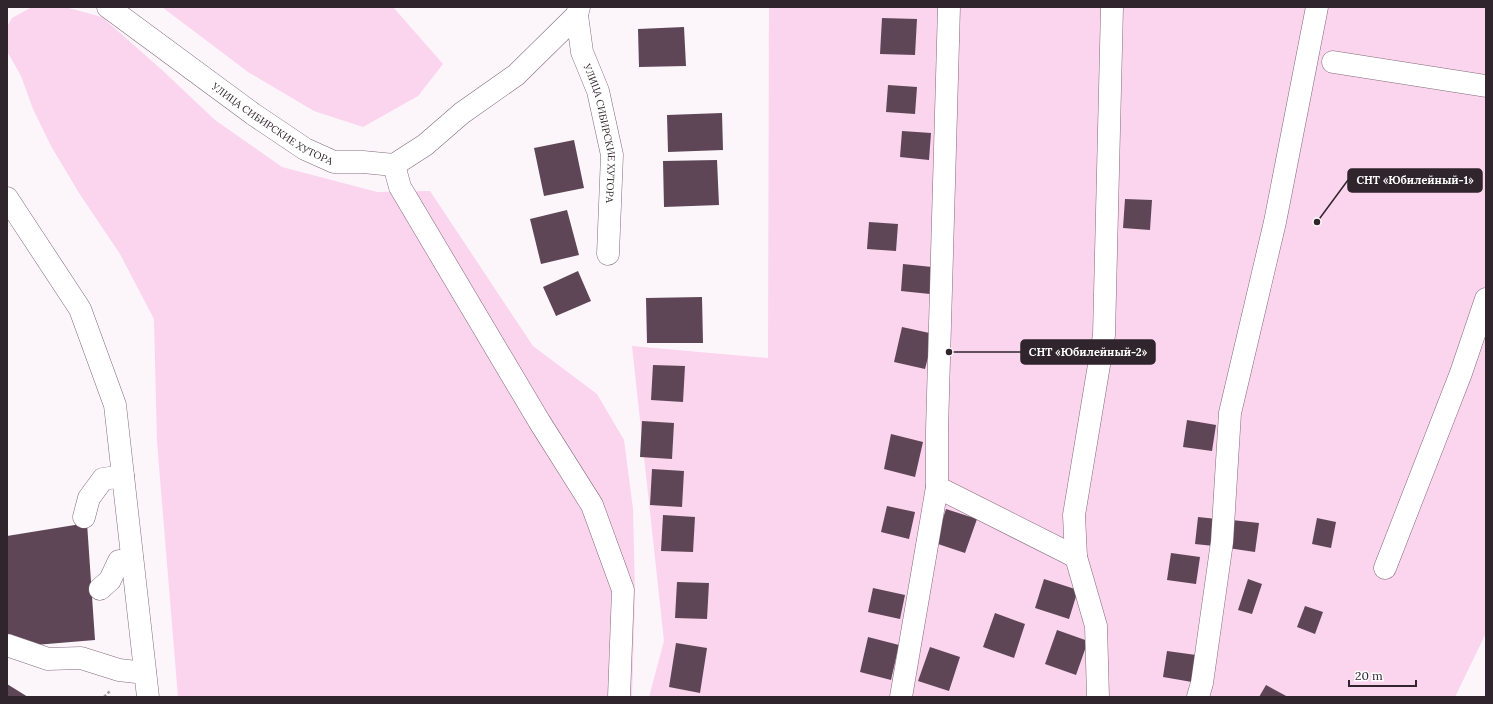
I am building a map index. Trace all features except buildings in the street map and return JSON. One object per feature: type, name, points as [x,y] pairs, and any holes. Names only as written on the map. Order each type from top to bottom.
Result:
[{"type":"street","name":"УЛИЦА СИБИРСКИЕ ХУТОРА","points":[[108,7],[247,109],[305,149],[334,162],[363,162],[394,165],[425,145],[462,113],[516,75],[578,11]]},
{"type":"street","points":[[901,697],[937,487],[937,414],[949,7]]},
{"type":"street","points":[[1098,697],[1096,626],[1076,557],[1074,515],[1104,334],[1112,7]]},
{"type":"street","points":[[1198,697],[1202,684],[1222,542],[1230,413],[1274,222],[1317,7]]},
{"type":"street","name":"УЛИЦА СИБИРСКИЕ ХУТОРА","points":[[578,11],[582,52],[598,91],[612,155],[608,254]]},
{"type":"street","points":[[1333,62],[1486,86]]},
{"type":"street","points":[[394,165],[400,187],[539,421],[592,505],[622,590],[619,697]]},
{"type":"street","points":[[7,198],[80,309],[115,405],[148,697]]},
{"type":"street","points":[[1385,568],[1461,373],[1486,299]]},
{"type":"street","points":[[84,517],[89,498],[103,479],[123,476]]},
{"type":"street","points":[[937,487],[1076,557]]},
{"type":"street","points":[[100,589],[110,580],[119,561],[132,558]]},
{"type":"street","points":[[7,645],[48,659],[81,658],[118,670],[145,673]]},
{"type":"shaded area","points":[[32,7],[65,7],[102,17],[162,70],[215,120],[282,167],[377,192],[430,191],[533,346],[597,394],[624,440],[633,509],[635,595],[632,697],[178,697],[157,442],[154,319],[120,254],[79,193],[51,146],[33,109],[21,76],[7,51],[7,27],[12,18]]},
{"type":"shaded area","points":[[162,7],[393,7],[443,64],[418,96],[363,127],[314,111],[248,72]]},
{"type":"shaded area","points":[[769,7],[1486,7],[1486,633],[1455,697],[649,697],[664,641],[632,346],[768,358]]},
{"type":"place","name":"СНТ «Юбилейный-1»","points":[[1317,222]]},
{"type":"place","name":"СНТ «Юбилейный-2»","points":[[949,352]]}]
